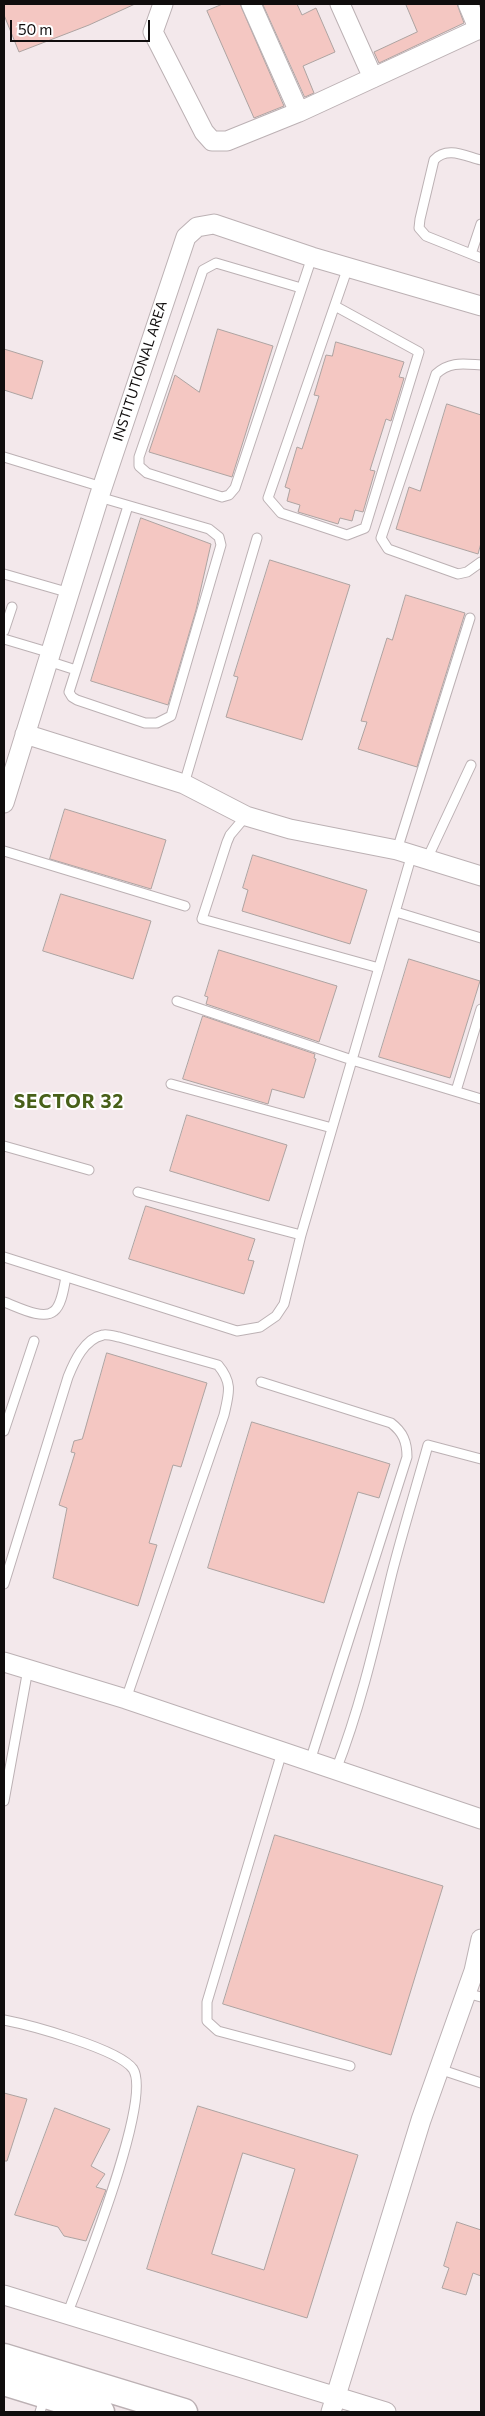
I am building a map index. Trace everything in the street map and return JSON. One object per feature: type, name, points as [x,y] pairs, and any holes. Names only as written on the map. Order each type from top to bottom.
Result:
[{"type":"main road","points":[[4,2357],[184,2412]]},
{"type":"main road","points":[[4,2382],[42,2403],[101,2412]]},
{"type":"street","points":[[163,4],[153,32],[204,132],[212,141],[227,141],[299,112],[480,29],[468,4]]},
{"type":"street","points":[[251,4],[299,112]]},
{"type":"street","points":[[340,4],[373,78]]},
{"type":"street","name":"INSTITUTIONAL AREA","points":[[4,803],[101,492],[186,237],[196,227],[214,224],[312,257],[481,306]]},
{"type":"street","points":[[25,734],[184,784],[246,816],[290,829],[412,854],[481,876]]},
{"type":"street","points":[[4,1662],[126,1700],[481,1819]]},
{"type":"street","points":[[333,2404],[438,2069],[474,1995],[481,1938]]},
{"type":"street","points":[[4,2295],[333,2404],[386,2412]]},
{"type":"lane","points":[[481,160],[450,152],[439,154],[434,160],[420,219],[420,228],[426,236],[481,258]]},
{"type":"lane","points":[[472,254],[481,224]]},
{"type":"lane","points":[[301,288],[216,262],[203,270],[139,457],[139,466],[147,473],[222,497],[229,495],[235,488],[312,257]]},
{"type":"lane","points":[[335,306],[419,352],[366,528],[347,535],[281,513],[268,498],[348,267]]},
{"type":"lane","points":[[481,365],[456,363],[444,366],[436,374],[381,538],[388,549],[458,574],[467,572],[481,562]]},
{"type":"lane","points":[[4,457],[101,492],[128,506],[210,529],[219,537],[221,546],[171,716],[157,723],[145,724],[77,700],[69,692],[128,506]]},
{"type":"lane","points":[[184,784],[257,538]]},
{"type":"lane","points":[[4,574],[70,593]]},
{"type":"lane","points":[[4,631],[12,607]]},
{"type":"lane","points":[[4,1257],[237,1331],[260,1327],[276,1316],[284,1304],[301,1235],[396,912],[470,618]]},
{"type":"lane","points":[[4,638],[76,670]]},
{"type":"lane","points":[[412,854],[471,765]]},
{"type":"lane","points":[[246,816],[230,835],[227,842],[202,919],[379,968]]},
{"type":"lane","points":[[4,851],[185,906]]},
{"type":"lane","points":[[396,912],[481,938]]},
{"type":"lane","points":[[177,1001],[352,1060],[481,1099]]},
{"type":"lane","points":[[456,1091],[481,1010]]},
{"type":"lane","points":[[171,1084],[332,1128]]},
{"type":"lane","points":[[4,1146],[90,1170]]},
{"type":"lane","points":[[138,1192],[301,1235]]},
{"type":"lane","points":[[4,1302],[39,1314],[48,1314],[58,1306],[66,1277]]},
{"type":"lane","points":[[4,1584],[68,1377],[75,1360],[89,1342],[103,1335],[119,1337],[218,1365],[227,1376],[230,1391],[224,1415],[126,1700]]},
{"type":"lane","points":[[4,1431],[34,1341]]},
{"type":"lane","points":[[261,1382],[391,1423],[400,1430],[407,1445],[407,1457],[310,1761]]},
{"type":"lane","points":[[336,1770],[366,1682],[393,1571],[428,1445],[481,1459]]},
{"type":"lane","points":[[4,1801],[28,1670]]},
{"type":"lane","points":[[282,1752],[207,2002],[206,2021],[218,2031],[350,2066]]},
{"type":"lane","points":[[4,2020],[29,2025],[119,2056],[134,2070],[137,2090],[118,2179],[67,2315]]},
{"type":"lane","points":[[438,2069],[481,2083]]},
{"type":"building","points":[[4,4],[135,4],[89,25],[19,52],[4,15]]},
{"type":"building","points":[[223,4],[240,4],[284,106],[254,118],[207,11]]},
{"type":"building","points":[[263,4],[297,4],[302,15],[316,8],[335,52],[303,66],[314,93],[305,97]]},
{"type":"building","points":[[406,4],[457,4],[464,23],[379,63],[374,52],[417,32]]},
{"type":"building","points":[[218,329],[273,346],[232,477],[149,452],[175,375],[199,392]]},
{"type":"building","points":[[336,342],[404,362],[399,377],[404,378],[391,421],[386,419],[370,470],[375,471],[363,512],[355,510],[352,521],[340,518],[338,524],[298,512],[300,505],[287,501],[290,489],[285,487],[297,447],[302,449],[319,396],[314,395],[326,355],[332,356]]},
{"type":"building","points":[[4,349],[43,361],[32,399],[4,390]]},
{"type":"building","points":[[447,404],[481,415],[481,543],[478,554],[396,529],[409,487],[420,491]]},
{"type":"building","points":[[141,518],[211,544],[196,610],[168,705],[91,681]]},
{"type":"building","points":[[270,560],[350,585],[302,740],[226,717],[238,677],[234,676]]},
{"type":"building","points":[[406,595],[465,613],[417,767],[358,749],[367,722],[361,721],[387,638],[392,640]]},
{"type":"building","points":[[65,809],[166,840],[151,889],[50,859]]},
{"type":"building","points":[[253,855],[367,890],[350,944],[242,911],[248,890],[243,888]]},
{"type":"building","points":[[61,894],[151,921],[133,979],[43,951]]},
{"type":"building","points":[[219,950],[337,986],[319,1042],[206,1004],[208,997],[205,996]]},
{"type":"building","points":[[409,959],[480,981],[450,1078],[379,1057]]},
{"type":"building","points":[[203,1016],[315,1054],[314,1058],[316,1059],[304,1098],[272,1089],[268,1104],[183,1079]]},
{"type":"building","points":[[187,1115],[287,1145],[269,1201],[170,1171]]},
{"type":"building","points":[[146,1206],[255,1239],[248,1260],[254,1261],[244,1294],[129,1259]]},
{"type":"building","points":[[107,1353],[207,1383],[181,1467],[173,1465],[149,1543],[157,1545],[138,1606],[53,1578],[67,1508],[59,1505],[75,1453],[71,1452],[74,1441],[82,1439]]},
{"type":"building","points":[[252,1422],[390,1464],[379,1498],[358,1492],[324,1603],[208,1568]]},
{"type":"building","points":[[275,1835],[443,1886],[391,2055],[223,2004]]},
{"type":"building","points":[[4,2093],[27,2099],[7,2161],[4,2161]]},
{"type":"building","points":[[198,2106],[358,2155],[307,2318],[147,2269]],"holes":[[[243,2153],[295,2169],[264,2270],[212,2254]]]},
{"type":"building","points":[[55,2108],[110,2129],[91,2166],[105,2174],[96,2187],[106,2190],[86,2241],[64,2236],[58,2227],[15,2215]]},
{"type":"building","points":[[457,2222],[481,2230],[481,2276],[473,2273],[466,2295],[442,2288],[449,2268],[444,2266]]},
{"type":"district","name":"SECTOR 32","points":[[69,1102]]}]
